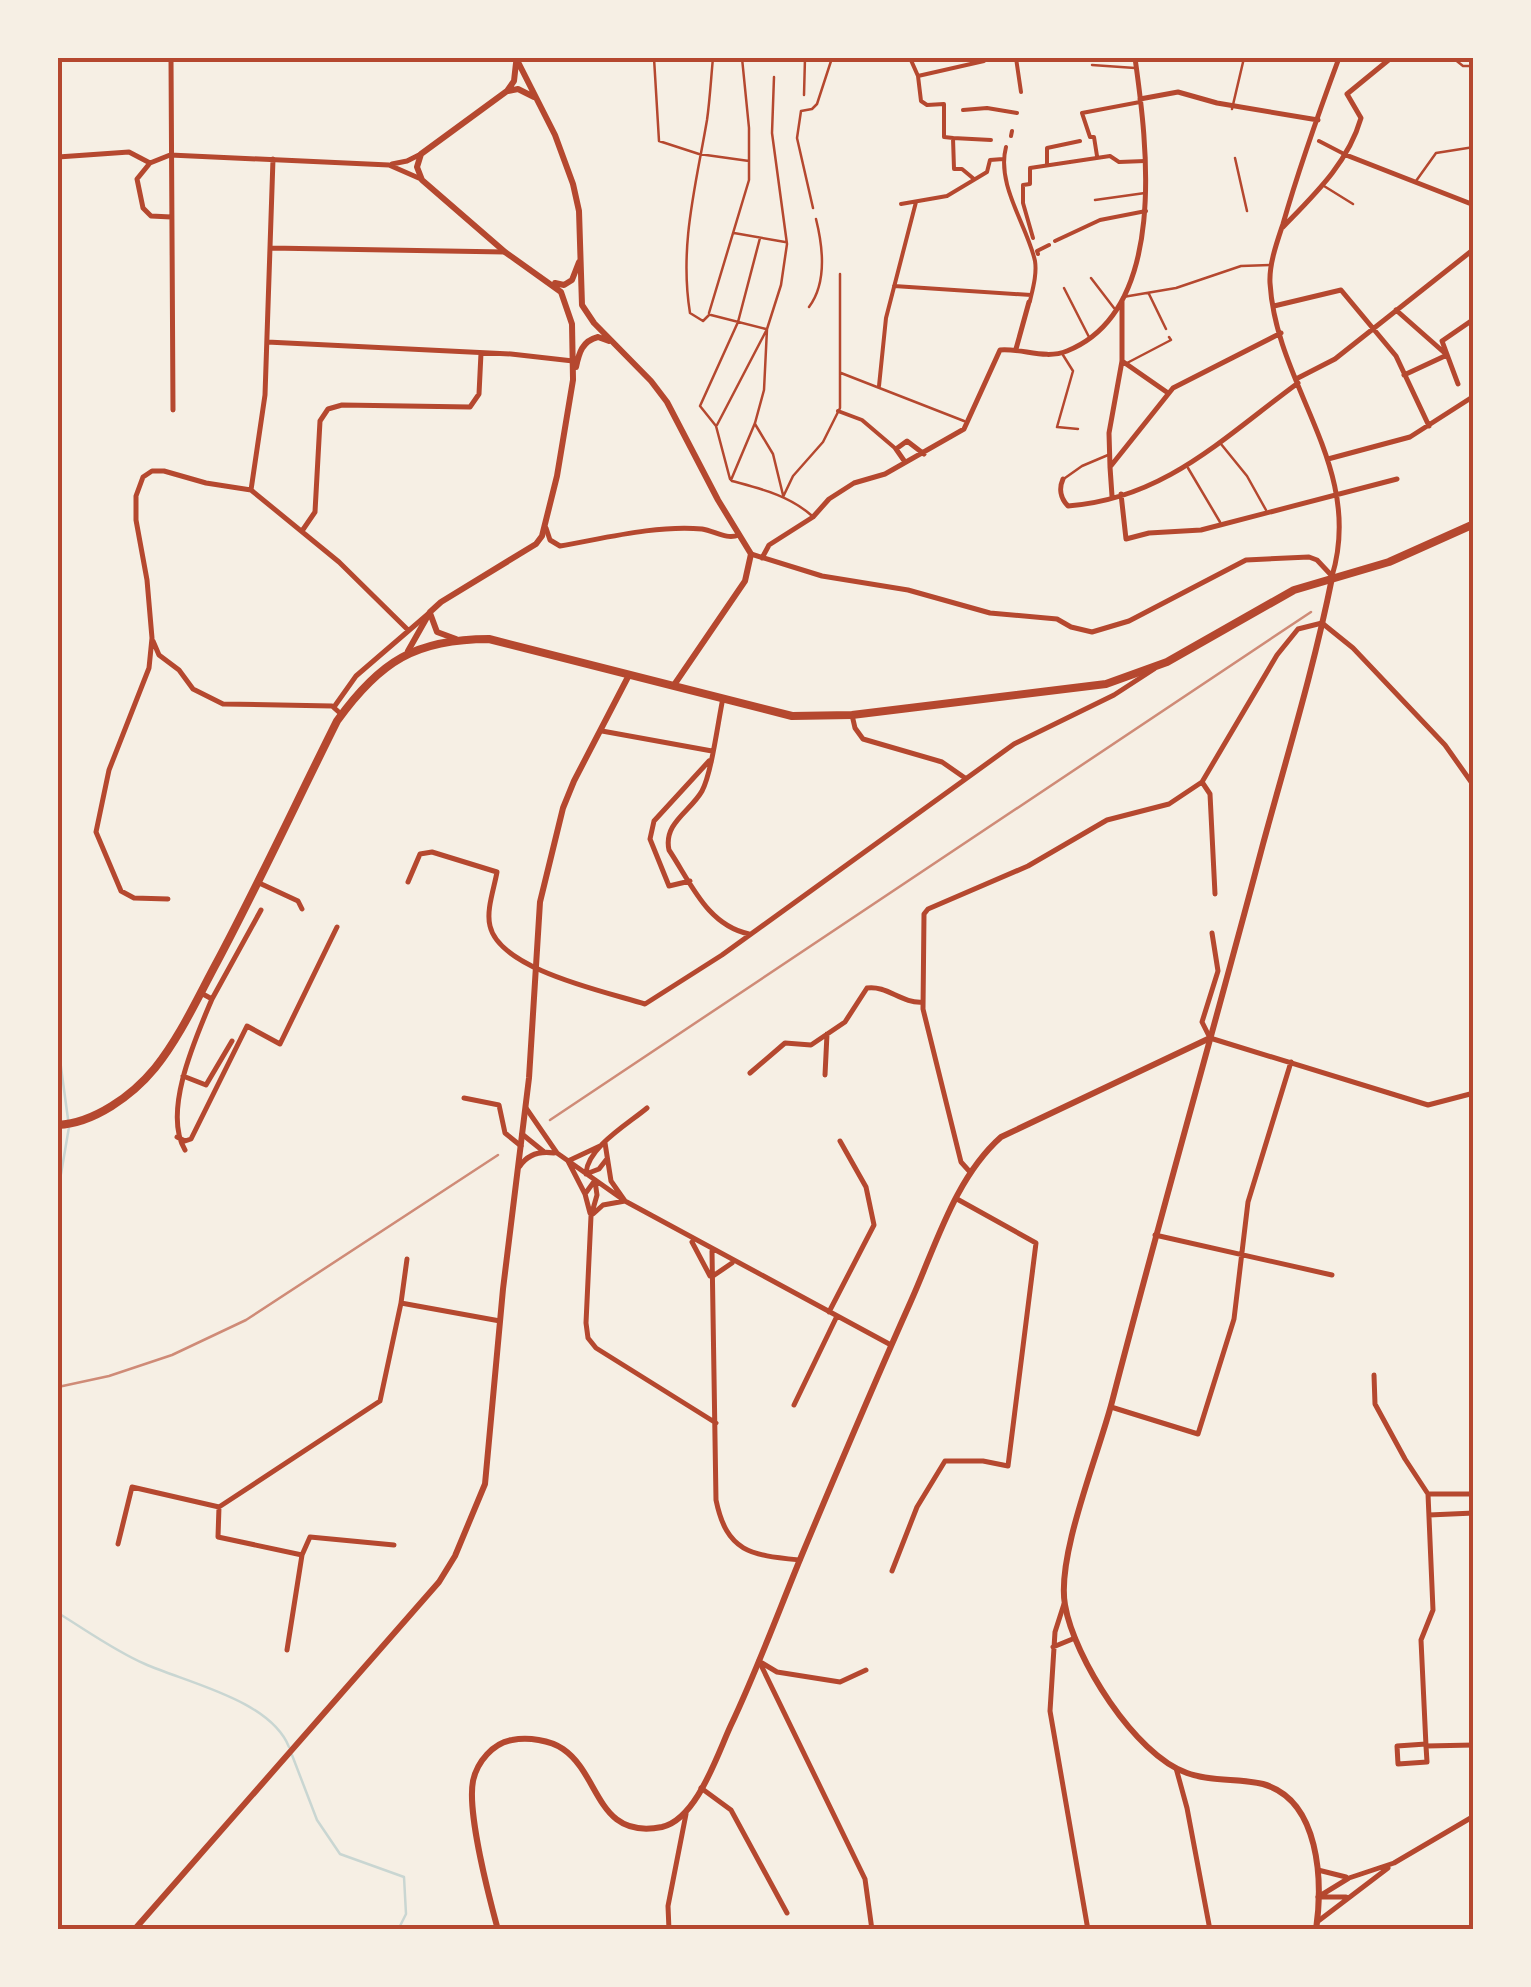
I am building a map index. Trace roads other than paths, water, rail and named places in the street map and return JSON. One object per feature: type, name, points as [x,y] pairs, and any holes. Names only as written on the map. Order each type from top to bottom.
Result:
[{"type":"main road","points":[[516,58],[514,81],[507,91],[421,154],[417,167],[422,180],[505,252],[562,292],[570,312],[573,380]]},
{"type":"main road","points":[[516,58],[573,184],[579,211],[582,304],[587,316],[667,402],[751,554],[745,580],[674,684]]},
{"type":"main road","points":[[507,91],[518,89],[538,100]]},
{"type":"main road","points":[[552,283],[564,285],[572,280],[580,261]]},
{"type":"main road","points":[[58,1125],[77,1122],[111,1106],[157,1066],[201,993],[338,711],[408,651],[430,612],[536,544],[546,528],[580,350],[598,337],[610,341]]},
{"type":"main road","points":[[430,612],[437,632],[456,639],[508,642],[792,716],[852,715],[1106,684],[1160,665],[1294,590],[1390,562],[1474,524]]},
{"type":"main road","points":[[1316,1926],[1316,1869],[1309,1831],[1298,1807],[1283,1793],[1262,1784],[1215,1779],[1176,1768],[1126,1724],[1106,1700],[1064,1604],[1066,1556],[1111,1407],[1291,748],[1332,576]]},
{"type":"main road","points":[[408,651],[456,639]]},
{"type":"main road","points":[[136,1928],[439,1582],[467,1530],[485,1484],[526,1108],[540,902],[563,808],[629,675]]},
{"type":"main road","points":[[498,1930],[473,1796],[478,1768],[494,1747],[517,1739],[558,1746],[576,1760],[602,1806],[625,1824],[638,1828],[664,1826],[686,1814],[760,1661],[891,1345],[957,1199],[982,1154],[1001,1137],[1210,1038]]},
{"type":"street","points":[[170,58],[173,410]]},
{"type":"street","points":[[910,58],[918,76],[921,101],[927,105],[944,104],[944,138],[991,140]]},
{"type":"street","points":[[1016,58],[1021,92]]},
{"type":"street","points":[[762,558],[770,545],[813,517],[829,499],[854,483],[906,464],[964,429],[1000,350],[1016,349],[1039,355],[1063,353],[1090,338],[1115,309],[1136,266],[1146,211],[1135,58]]},
{"type":"street","points":[[1332,576],[1338,555],[1338,495],[1280,333],[1270,281],[1281,229],[1339,58]]},
{"type":"street","points":[[1281,229],[1346,155],[1361,118],[1346,94],[1392,58]]},
{"type":"street","points":[[918,76],[984,61]]},
{"type":"street","points":[[1096,156],[1094,136],[1089,137],[1082,113],[1178,92],[1232,106],[1318,120]]},
{"type":"street","points":[[964,110],[1017,112],[1014,123]]},
{"type":"street","points":[[952,138],[954,170],[974,179]]},
{"type":"street","points":[[1319,140],[1346,155],[1474,205]]},
{"type":"street","points":[[1047,166],[1047,148],[1080,141]]},
{"type":"street","points":[[1006,147],[1003,159],[1036,266],[1016,349]]},
{"type":"street","points":[[58,156],[129,152],[150,163]]},
{"type":"street","points":[[171,217],[151,216],[143,208],[137,179],[150,163],[170,156],[388,165],[407,162],[421,154]]},
{"type":"street","points":[[1033,238],[1023,202],[1023,184],[1030,184],[1030,168],[1096,156],[1110,156],[1119,162],[1145,161]]},
{"type":"street","points":[[900,204],[952,192],[988,168],[990,160],[1003,159]]},
{"type":"street","points":[[251,490],[265,394],[273,160]]},
{"type":"street","points":[[388,165],[422,180]]},
{"type":"street","points":[[879,386],[886,318],[916,202]]},
{"type":"street","points":[[1037,251],[1100,220],[1146,211]]},
{"type":"street","points":[[270,248],[505,252]]},
{"type":"street","points":[[1064,479],[1060,487],[1068,506],[1103,503],[1112,496],[1161,482],[1188,467],[1474,249]]},
{"type":"street","points":[[894,286],[1030,298]]},
{"type":"street","points":[[1274,306],[1341,290],[1396,356],[1429,426]]},
{"type":"street","points":[[1112,496],[1108,455],[1124,362],[1122,297]]},
{"type":"street","points":[[1396,310],[1447,355]]},
{"type":"street","points":[[1458,384],[1442,341],[1474,319]]},
{"type":"street","points":[[1110,466],[1168,393],[1280,333]]},
{"type":"street","points":[[267,342],[481,352],[573,361]]},
{"type":"street","points":[[302,531],[316,512],[320,422],[328,410],[342,404],[470,407],[478,394],[481,352]]},
{"type":"street","points":[[1404,374],[1447,355]]},
{"type":"street","points":[[1124,362],[1168,393]]},
{"type":"street","points":[[1328,459],[1410,437],[1474,396]]},
{"type":"street","points":[[838,411],[862,420],[896,449],[906,464]]},
{"type":"street","points":[[896,449],[907,440],[924,454]]},
{"type":"street","points":[[168,899],[134,898],[121,891],[96,832],[109,770],[149,668],[152,638],[136,520],[136,496],[143,478],[164,471],[251,490],[340,562],[408,630]]},
{"type":"street","points":[[1121,494],[1126,539],[1150,533],[1201,530],[1397,479]]},
{"type":"street","points":[[546,528],[550,540],[560,546],[635,533],[694,529],[730,538],[739,535]]},
{"type":"street","points":[[751,554],[822,576],[908,590],[990,612],[1058,619],[1092,632],[1129,621],[1246,560],[1309,557],[1332,576]]},
{"type":"street","points":[[152,638],[159,655],[179,670],[193,689],[222,704],[338,711],[356,676],[430,612]]},
{"type":"street","points":[[970,1172],[962,1162],[923,1002],[924,914],[928,910],[1028,866],[1107,820],[1170,804],[1202,782],[1276,655],[1298,629],[1322,622],[1353,648],[1445,745],[1474,786]]},
{"type":"street","points":[[408,882],[420,854],[432,852],[497,872],[488,916],[490,932],[517,961],[646,1004],[1032,733],[1114,696],[1160,665]]},
{"type":"street","points":[[723,698],[703,790],[670,829],[667,841],[719,923],[749,934]]},
{"type":"street","points":[[852,715],[863,740],[942,762],[966,778]]},
{"type":"street","points":[[602,730],[712,751]]},
{"type":"street","points":[[690,882],[669,886],[650,839],[654,821],[710,760]]},
{"type":"street","points":[[1202,782],[1210,794],[1216,894]]},
{"type":"street","points":[[257,882],[303,907]]},
{"type":"street","points":[[185,1150],[177,1136],[186,1060],[212,999],[261,910]]},
{"type":"street","points":[[177,1136],[191,1139],[247,1026],[280,1044],[337,927]]},
{"type":"street","points":[[1212,933],[1218,971],[1202,1022],[1210,1038],[1428,1104],[1474,1093]]},
{"type":"street","points":[[750,1073],[785,1042],[811,1045],[845,1022],[867,988],[878,987],[910,1003],[923,1002]]},
{"type":"street","points":[[201,993],[212,999]]},
{"type":"street","points":[[824,1074],[827,1034]]},
{"type":"street","points":[[183,1076],[206,1085],[232,1041]]},
{"type":"street","points":[[1111,1407],[1198,1434],[1234,1318],[1248,1202],[1290,1062]]},
{"type":"street","points":[[464,1098],[498,1105],[505,1132],[521,1146]]},
{"type":"street","points":[[526,1108],[557,1154],[625,1201],[891,1345]]},
{"type":"street","points":[[586,1174],[587,1162],[647,1108]]},
{"type":"street","points":[[522,1134],[547,1142]]},
{"type":"street","points":[[522,1134],[543,1151],[557,1154]]},
{"type":"street","points":[[829,1312],[874,1225],[866,1187],[840,1141]]},
{"type":"street","points":[[605,1143],[611,1180],[625,1201]]},
{"type":"street","points":[[568,1161],[605,1143]]},
{"type":"street","points":[[517,1172],[525,1159],[543,1151]]},
{"type":"street","points":[[586,1174],[599,1169],[606,1160]]},
{"type":"street","points":[[568,1161],[591,1216]]},
{"type":"street","points":[[585,1194],[595,1180]]},
{"type":"street","points":[[595,1180],[588,1338],[596,1348],[716,1422]]},
{"type":"street","points":[[892,1571],[917,1507],[945,1461],[983,1461],[1008,1466],[1036,1243],[957,1199]]},
{"type":"street","points":[[591,1216],[603,1205],[625,1201]]},
{"type":"street","points":[[1156,1234],[1332,1275]]},
{"type":"street","points":[[690,1239],[711,1279]]},
{"type":"street","points":[[703,1258],[712,1251]]},
{"type":"street","points":[[712,1251],[716,1500],[721,1521],[743,1550],[757,1556],[800,1560]]},
{"type":"street","points":[[118,1544],[132,1486],[219,1507],[380,1401],[408,1259]]},
{"type":"street","points":[[711,1279],[734,1262]]},
{"type":"street","points":[[401,1303],[500,1321]]},
{"type":"street","points":[[794,1405],[837,1316]]},
{"type":"street","points":[[1374,1375],[1376,1404],[1404,1459],[1428,1494],[1430,1515],[1432,1610],[1422,1640],[1426,1745],[1427,1762],[1398,1764],[1397,1746],[1426,1745],[1474,1745]]},
{"type":"street","points":[[1428,1494],[1474,1494]]},
{"type":"street","points":[[219,1507],[218,1536],[302,1555]]},
{"type":"street","points":[[1430,1515],[1474,1513]]},
{"type":"street","points":[[287,1650],[302,1555],[310,1538],[394,1545]]},
{"type":"street","points":[[1064,1604],[1053,1647],[1050,1711],[1088,1930]]},
{"type":"street","points":[[1053,1647],[1076,1638]]},
{"type":"street","points":[[760,1661],[777,1672],[840,1682],[866,1670]]},
{"type":"street","points":[[760,1661],[865,1878],[872,1930]]},
{"type":"street","points":[[1176,1768],[1210,1930]]},
{"type":"street","points":[[701,1788],[731,1810],[788,1913]]},
{"type":"street","points":[[669,1930],[668,1906],[686,1814]]},
{"type":"street","points":[[1316,1926],[1348,1896],[1394,1863],[1474,1816]]},
{"type":"street","points":[[1318,1897],[1350,1878],[1394,1863]]},
{"type":"street","points":[[1316,1869],[1350,1878]]},
{"type":"street","points":[[1318,1897],[1348,1896]]},
{"type":"lane","points":[[654,58],[658,141],[699,154],[751,161]]},
{"type":"lane","points":[[713,58],[707,118],[689,211],[688,298],[690,313],[703,321],[709,315],[749,180],[751,161],[742,58]]},
{"type":"lane","points":[[804,95],[805,58]]},
{"type":"lane","points":[[814,208],[797,138],[801,111],[818,104],[832,58]]},
{"type":"lane","points":[[1232,106],[1244,58]]},
{"type":"lane","points":[[1453,58],[1463,66],[1474,66]]},
{"type":"lane","points":[[1092,65],[1136,68]]},
{"type":"lane","points":[[716,426],[767,329],[782,285],[786,242],[774,153],[774,77]]},
{"type":"lane","points":[[1416,182],[1436,153],[1474,148]]},
{"type":"lane","points":[[1235,158],[1247,211]]},
{"type":"lane","points":[[1322,185],[1353,204]]},
{"type":"lane","points":[[1095,200],[1147,192]]},
{"type":"lane","points":[[809,307],[816,298],[824,249],[816,220]]},
{"type":"lane","points":[[732,233],[786,242]]},
{"type":"lane","points":[[731,480],[716,426],[700,406],[738,322],[760,238]]},
{"type":"lane","points":[[1122,297],[1149,294],[1241,266],[1272,265]]},
{"type":"lane","points":[[783,497],[793,476],[823,442],[838,411],[840,274]]},
{"type":"lane","points":[[1090,278],[1115,309]]},
{"type":"lane","points":[[1064,288],[1090,338]]},
{"type":"lane","points":[[1149,294],[1166,329]]},
{"type":"lane","points":[[709,315],[767,329]]},
{"type":"lane","points":[[731,480],[764,390],[767,329]]},
{"type":"lane","points":[[1124,362],[1171,340],[1169,337]]},
{"type":"lane","points":[[1063,353],[1072,372],[1056,427],[1078,429]]},
{"type":"lane","points":[[840,372],[968,422]]},
{"type":"lane","points":[[755,423],[774,454],[783,497]]},
{"type":"lane","points":[[1221,444],[1247,476],[1266,512]]},
{"type":"lane","points":[[1064,479],[1108,455]]},
{"type":"lane","points":[[1188,467],[1220,524]]},
{"type":"lane","points":[[731,480],[783,497],[813,517]]},
{"type":"waterway","points":[[58,1045],[68,1119]]},
{"type":"waterway","points":[[58,1178],[69,1127]]},
{"type":"waterway","points":[[58,1613],[134,1659],[246,1705],[265,1717],[289,1747]]},
{"type":"waterway","points":[[292,1755],[317,1820],[340,1854],[404,1877],[406,1914],[398,1930]]},
{"type":"railway","points":[[550,1120],[1311,612]]},
{"type":"railway","points":[[58,1387],[109,1376],[172,1355],[246,1320],[498,1155]]}]
